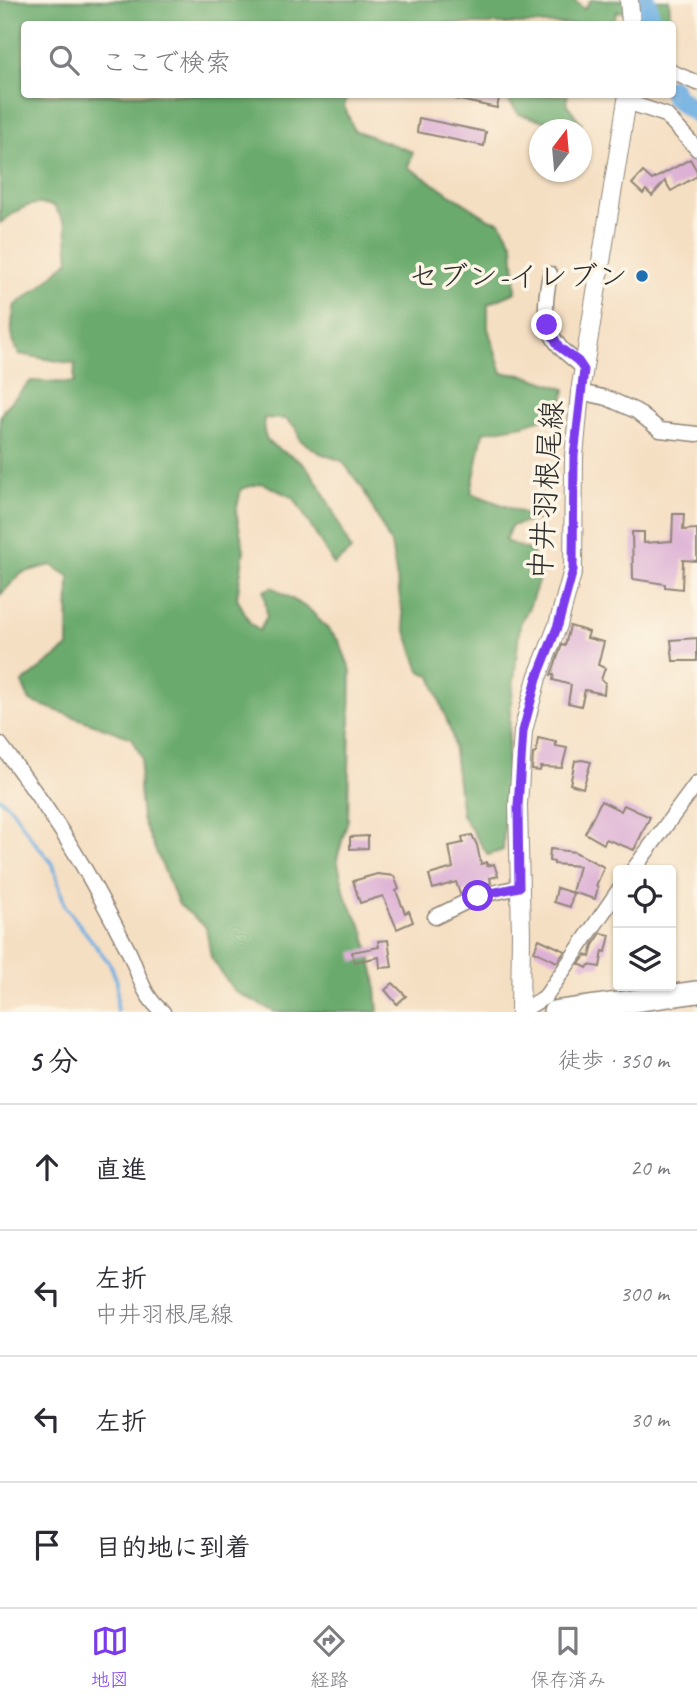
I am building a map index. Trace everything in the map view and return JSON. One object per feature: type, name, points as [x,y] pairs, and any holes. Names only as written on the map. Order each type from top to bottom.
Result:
[{"type":"highway","points":[[554,1012],[697,992]]},
{"type":"highway","points":[[657,1012],[697,1006]]},
{"type":"main road","points":[[629,0],[631,21]]},
{"type":"main road","name":"中井羽根尾線","points":[[520,1012],[522,934],[518,806],[523,731],[537,678],[558,625],[573,570],[574,456],[580,391],[628,98]]},
{"type":"street","points":[[676,73],[697,83]]},
{"type":"street","points":[[628,98],[666,115],[697,149]]},
{"type":"street","points":[[550,274],[544,301],[547,325],[559,347],[578,361],[584,370]]},
{"type":"street","points":[[580,391],[607,398],[636,411],[660,430],[697,434]]},
{"type":"street","points":[[0,744],[44,803],[83,866],[128,951],[141,984],[154,1005],[163,1012]]},
{"type":"street","points":[[637,865],[697,783]]},
{"type":"street","points":[[435,918],[478,896],[519,887]]},
{"type":"street","points":[[520,1012],[545,997],[613,898]]},
{"type":"green space","points":[[0,0],[574,0],[584,9],[591,0],[669,0],[671,21],[640,21],[639,16],[617,11],[614,21],[21,21],[21,98],[347,98],[344,106],[354,130],[413,152],[408,167],[489,219],[500,222],[513,244],[516,292],[488,304],[488,328],[502,373],[524,375],[565,389],[562,412],[524,425],[483,432],[471,493],[539,519],[511,526],[505,541],[531,551],[542,570],[520,624],[510,716],[503,850],[488,855],[462,815],[452,735],[431,676],[420,671],[405,628],[391,544],[363,489],[342,461],[320,453],[300,440],[296,428],[286,419],[264,418],[265,436],[269,442],[309,470],[336,517],[351,550],[334,565],[294,498],[262,483],[241,489],[236,512],[244,550],[237,598],[250,623],[259,631],[267,616],[264,591],[272,587],[310,610],[339,641],[351,671],[348,819],[337,859],[346,898],[364,931],[375,977],[378,1012],[275,1012],[234,991],[211,957],[206,927],[179,905],[142,819],[139,788],[142,758],[132,738],[30,701],[22,683],[68,647],[69,576],[51,565],[22,573],[0,595],[0,418],[4,409],[31,381],[74,383],[75,364],[19,354],[12,336],[15,305],[39,288],[69,260],[66,225],[54,206],[31,205],[13,213],[0,223]]},
{"type":"green space","points":[[506,98],[567,98],[566,103],[578,119],[537,119],[519,114]]},
{"type":"building","points":[[455,98],[499,98],[497,108]]},
{"type":"building","points":[[419,118],[486,132],[484,146],[417,132]]},
{"type":"building","points":[[690,159],[697,176],[671,191],[665,181],[652,196],[646,190],[643,194],[632,184],[643,172],[652,180]]},
{"type":"building","points":[[673,514],[684,514],[683,530],[697,529],[697,561],[683,560],[682,589],[633,579],[632,532],[644,532],[644,543],[672,541]]},
{"type":"building","points":[[570,626],[589,632],[587,638],[604,642],[598,665],[605,668],[601,680],[605,682],[604,694],[585,690],[581,706],[568,703],[571,685],[553,680],[554,675],[551,675],[562,645],[565,646]]},
{"type":"building","points":[[697,638],[697,661],[673,661],[671,640]]},
{"type":"building","points":[[538,738],[567,748],[562,768],[541,767],[540,771],[532,770]]},
{"type":"building","points":[[575,761],[591,762],[583,788],[570,784]]},
{"type":"building","points":[[601,801],[621,811],[624,805],[650,817],[634,850],[606,839],[604,844],[585,833]]},
{"type":"building","points":[[472,835],[481,864],[494,864],[498,876],[490,878],[491,883],[460,894],[456,882],[433,889],[429,875],[453,868],[449,846],[463,843],[462,837]]},
{"type":"building","points":[[368,836],[368,848],[350,849],[350,837]]},
{"type":"building","points":[[550,849],[575,852],[604,867],[596,886],[595,899],[572,892],[579,866],[554,864],[549,861]]},
{"type":"building","points":[[377,874],[394,876],[399,889],[396,891],[405,913],[409,911],[413,922],[397,929],[383,896],[360,903],[353,881]]},
{"type":"building","points":[[557,888],[573,893],[570,907],[554,902]]},
{"type":"building","points":[[601,933],[610,935],[600,967],[589,965],[587,968],[579,964],[586,955],[590,957],[593,945]]},
{"type":"building","points":[[539,939],[565,951],[557,962],[534,951]]},
{"type":"building","points":[[388,940],[392,967],[380,968],[379,957],[354,962],[352,952],[379,947],[378,941]]},
{"type":"building","points":[[393,983],[406,996],[397,1004],[385,990]]},
{"type":"waterway","points":[[646,0],[650,21]]},
{"type":"waterway","points":[[676,97],[697,113]]},
{"type":"waterway","points":[[0,798],[12,809],[53,864],[65,906],[110,964],[117,981],[117,1012]]},
{"type":"place","name":"セブン-イレブン","points":[[642,276]]},
{"type":"route","points":[[478,896],[519,887],[518,806],[523,731],[537,678],[558,625],[573,570],[574,456],[584,370],[578,361],[559,347],[547,325]]}]
